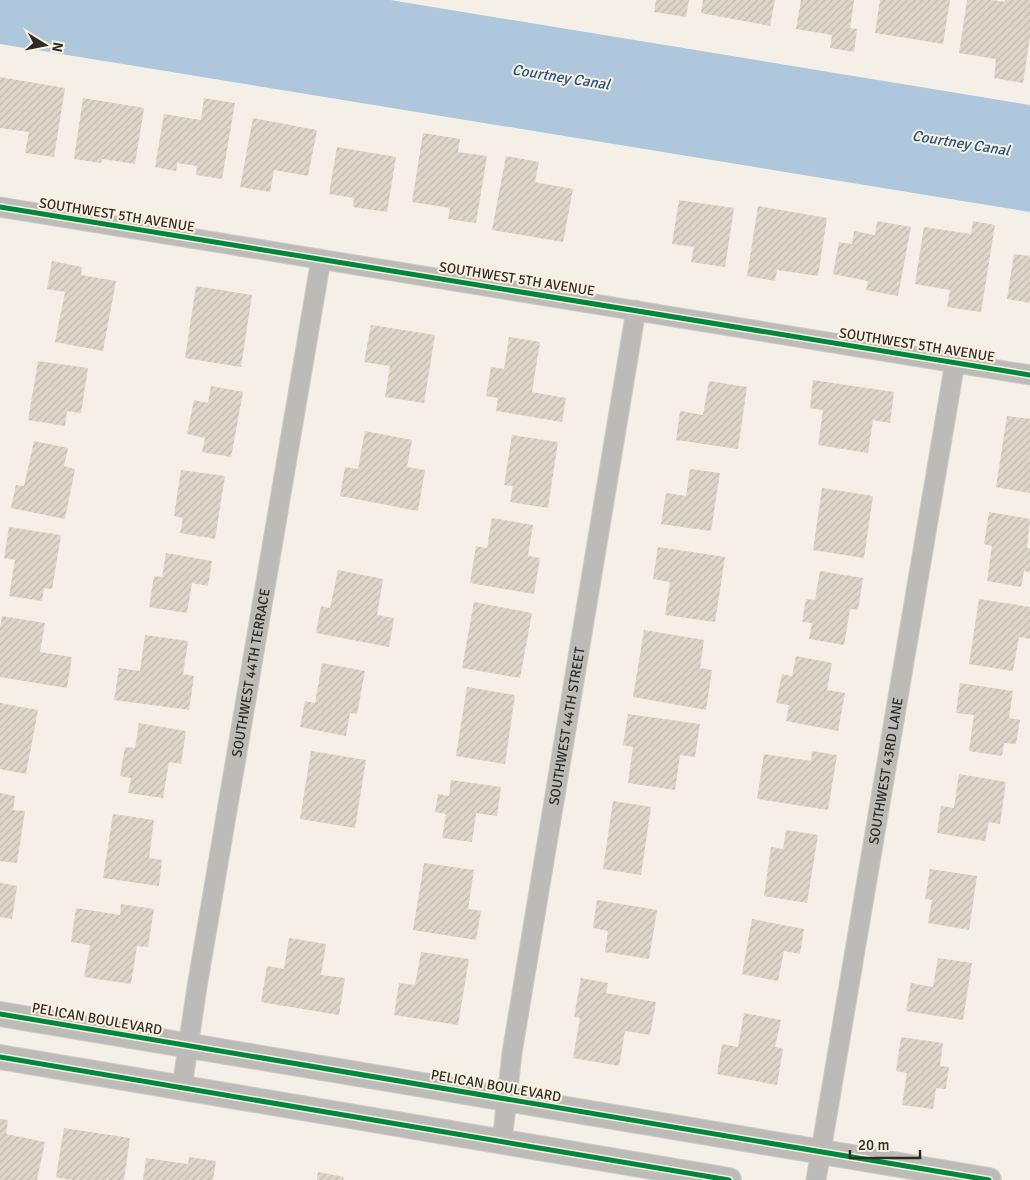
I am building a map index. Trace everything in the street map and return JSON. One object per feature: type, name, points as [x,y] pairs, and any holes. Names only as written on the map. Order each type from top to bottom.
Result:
[{"type":"street","name":"SOUTHWEST 5TH AVENUE","points":[[1,212],[321,259],[1030,375]]},
{"type":"street","name":"SOUTHWEST 44TH TERRACE","points":[[182,1088],[321,259]]},
{"type":"street","name":"SOUTHWEST 44TH STREET","points":[[502,1142],[514,1044],[636,310]]},
{"type":"street","name":"SOUTHWEST 43RD LANE","points":[[816,1180],[956,362]]},
{"type":"street","name":"PELICAN BOULEVARD","points":[[0,1014],[989,1180]]},
{"type":"street","points":[[0,1057],[729,1180]]},
{"type":"water","name":"Courtney Canal","points":[[0,0],[390,0],[1030,105],[1030,212],[0,44]]},
{"type":"building","points":[[656,0],[689,0],[686,17],[654,12]]},
{"type":"building","points":[[703,0],[775,0],[770,26],[701,13]]},
{"type":"building","points":[[801,0],[854,0],[850,28],[857,29],[854,52],[830,48],[832,35],[796,29]]},
{"type":"building","points":[[880,0],[950,0],[943,44],[875,33]]},
{"type":"building","points":[[967,0],[1005,2],[1005,0],[1030,0],[1030,37],[1023,83],[994,78],[996,59],[959,53]]},
{"type":"building","points":[[0,77],[65,88],[54,157],[25,153],[29,132],[0,128]]},
{"type":"building","points":[[83,98],[144,108],[135,164],[102,159],[101,163],[74,159]]},
{"type":"building","points":[[204,98],[235,103],[222,179],[196,175],[197,166],[177,163],[176,171],[155,167],[164,114],[201,120]]},
{"type":"building","points":[[253,118],[317,130],[308,176],[274,170],[270,192],[240,187]]},
{"type":"building","points":[[423,133],[460,139],[458,152],[487,156],[476,223],[448,219],[450,208],[412,202]]},
{"type":"building","points":[[337,147],[396,157],[387,212],[353,207],[354,198],[329,194]]},
{"type":"building","points":[[506,156],[539,162],[535,182],[573,189],[563,242],[492,230]]},
{"type":"building","points":[[679,200],[734,208],[725,267],[691,262],[694,247],[672,244]]},
{"type":"building","points":[[758,206],[827,218],[818,276],[777,270],[775,281],[747,276]]},
{"type":"building","points":[[877,221],[911,227],[898,296],[866,290],[868,281],[833,274],[839,242],[852,244],[854,231],[875,235]]},
{"type":"building","points":[[973,221],[995,225],[981,312],[947,307],[950,290],[915,284],[924,227],[971,234]]},
{"type":"building","points":[[1014,254],[1030,256],[1030,303],[1007,299]]},
{"type":"building","points":[[52,261],[82,267],[81,275],[116,281],[103,351],[55,342],[65,292],[47,289]]},
{"type":"building","points":[[196,286],[252,295],[241,367],[185,358]]},
{"type":"building","points":[[371,325],[435,335],[424,403],[385,397],[390,366],[364,362]]},
{"type":"building","points":[[509,337],[540,342],[532,392],[566,398],[562,422],[496,411],[498,398],[486,396],[491,367],[504,369]]},
{"type":"building","points":[[38,361],[88,368],[81,413],[67,411],[65,426],[28,420]]},
{"type":"building","points":[[813,380],[894,392],[890,423],[873,420],[868,453],[818,445],[823,410],[810,408]]},
{"type":"building","points":[[709,381],[747,387],[738,449],[676,440],[680,411],[703,415]]},
{"type":"building","points":[[211,386],[243,392],[231,457],[202,452],[205,438],[187,434],[194,400],[208,403]]},
{"type":"building","points":[[1007,416],[1030,419],[1030,493],[996,487]]},
{"type":"building","points":[[365,431],[412,440],[407,467],[425,470],[418,511],[340,496],[345,467],[358,469]]},
{"type":"building","points":[[512,435],[558,442],[548,508],[510,502],[513,486],[504,485]]},
{"type":"building","points":[[34,441],[68,448],[64,466],[75,469],[65,519],[11,508],[16,485],[24,486]]},
{"type":"building","points":[[690,469],[720,473],[711,531],[661,524],[666,493],[686,496]]},
{"type":"building","points":[[181,470],[225,476],[215,539],[180,533],[183,518],[174,516]]},
{"type":"building","points":[[822,488],[873,496],[864,558],[813,550]]},
{"type":"building","points":[[989,512],[1030,519],[1027,548],[1030,548],[1030,572],[1024,571],[1021,587],[987,581],[992,546],[984,544]]},
{"type":"building","points":[[492,518],[533,525],[528,556],[540,558],[534,594],[470,583],[476,546],[487,548]]},
{"type":"building","points":[[9,527],[61,535],[52,589],[44,588],[42,601],[9,596],[15,560],[4,558]]},
{"type":"building","points":[[658,547],[725,557],[715,622],[665,615],[670,582],[653,579]]},
{"type":"building","points":[[166,553],[212,561],[208,586],[192,583],[187,613],[149,607],[154,576],[162,577]]},
{"type":"building","points":[[338,570],[383,579],[377,615],[394,618],[389,647],[316,633],[321,606],[330,608]]},
{"type":"building","points":[[820,571],[863,578],[858,610],[850,609],[844,645],[809,639],[812,623],[802,622],[806,599],[815,600]]},
{"type":"building","points":[[979,599],[1030,607],[1030,639],[1019,637],[1013,671],[969,664]]},
{"type":"building","points":[[474,602],[532,613],[520,678],[462,668]]},
{"type":"building","points":[[2,616],[45,623],[40,652],[72,657],[67,688],[0,677],[0,628]]},
{"type":"building","points":[[644,630],[704,640],[700,668],[712,670],[706,710],[633,697]]},
{"type":"building","points":[[145,635],[188,641],[183,674],[194,676],[189,710],[114,700],[119,668],[140,671]]},
{"type":"building","points":[[796,656],[832,663],[827,690],[845,693],[838,731],[786,721],[789,705],[776,703],[782,674],[792,676]]},
{"type":"building","points":[[322,663],[365,671],[357,714],[350,713],[346,736],[300,727],[305,701],[315,703]]},
{"type":"building","points":[[960,683],[1013,691],[1009,718],[1020,720],[1016,744],[1004,743],[1002,756],[969,751],[974,715],[956,713]]},
{"type":"building","points":[[467,687],[515,695],[505,764],[456,756]]},
{"type":"building","points":[[0,703],[38,710],[26,774],[0,769]]},
{"type":"building","points":[[628,714],[700,724],[695,757],[680,755],[675,790],[628,783],[633,747],[623,745]]},
{"type":"building","points":[[139,723],[186,731],[181,764],[169,762],[163,798],[128,793],[131,778],[120,776],[125,747],[135,748]]},
{"type":"building","points":[[311,751],[366,760],[355,828],[300,819]]},
{"type":"building","points":[[812,751],[837,755],[828,810],[757,799],[764,754],[811,761]]},
{"type":"building","points":[[959,774],[1006,782],[1000,824],[989,822],[985,841],[937,833],[941,806],[954,808]]},
{"type":"building","points":[[451,780],[501,787],[497,816],[476,813],[472,842],[442,838],[446,814],[435,812],[438,794],[449,796]]},
{"type":"building","points":[[0,793],[15,796],[13,810],[25,811],[17,863],[0,861]]},
{"type":"building","points":[[613,801],[651,807],[641,875],[603,869]]},
{"type":"building","points":[[113,814],[154,820],[149,858],[162,860],[159,886],[103,878]]},
{"type":"building","points":[[786,830],[818,835],[807,903],[764,896],[771,847],[783,849]]},
{"type":"building","points":[[424,863],[474,870],[468,909],[481,911],[476,940],[413,930]]},
{"type":"building","points":[[930,869],[977,876],[969,930],[928,923],[932,900],[925,899]]},
{"type":"building","points":[[0,883],[17,886],[12,919],[0,917]]},
{"type":"building","points":[[597,900],[657,910],[649,959],[605,952],[608,931],[593,928]]},
{"type":"building","points":[[121,904],[154,909],[148,947],[137,946],[131,984],[84,977],[90,945],[71,942],[76,908],[120,915]]},
{"type":"building","points":[[752,919],[804,929],[800,954],[784,951],[778,981],[742,974]]},
{"type":"building","points":[[289,938],[326,944],[321,975],[345,978],[339,1015],[261,1002],[267,966],[284,969]]},
{"type":"building","points":[[421,952],[469,959],[458,1025],[394,1015],[399,983],[415,985]]},
{"type":"building","points":[[938,958],[972,963],[963,1020],[906,1011],[911,983],[933,987]]},
{"type":"building","points":[[581,978],[608,983],[606,993],[656,1002],[650,1035],[625,1031],[619,1066],[573,1058],[580,1018],[574,1017]]},
{"type":"building","points":[[744,1013],[781,1020],[775,1047],[783,1049],[777,1085],[717,1074],[722,1044],[738,1047]]},
{"type":"building","points":[[901,1037],[943,1043],[940,1066],[949,1067],[946,1089],[936,1088],[933,1109],[902,1105],[907,1073],[896,1071]]},
{"type":"building","points":[[0,1119],[8,1120],[6,1134],[45,1142],[37,1180],[0,1180]]},
{"type":"building","points":[[64,1128],[130,1138],[124,1180],[70,1180],[56,1177]]},
{"type":"building","points":[[189,1157],[216,1161],[213,1180],[143,1180],[146,1158],[188,1164]]},
{"type":"building","points":[[318,1172],[344,1177],[343,1180],[317,1180]]},
{"type":"cycle path","points":[[0,207],[1030,375]]},
{"type":"cycle path","points":[[0,1014],[989,1180]]},
{"type":"cycle path","points":[[0,1057],[729,1180]]}]
